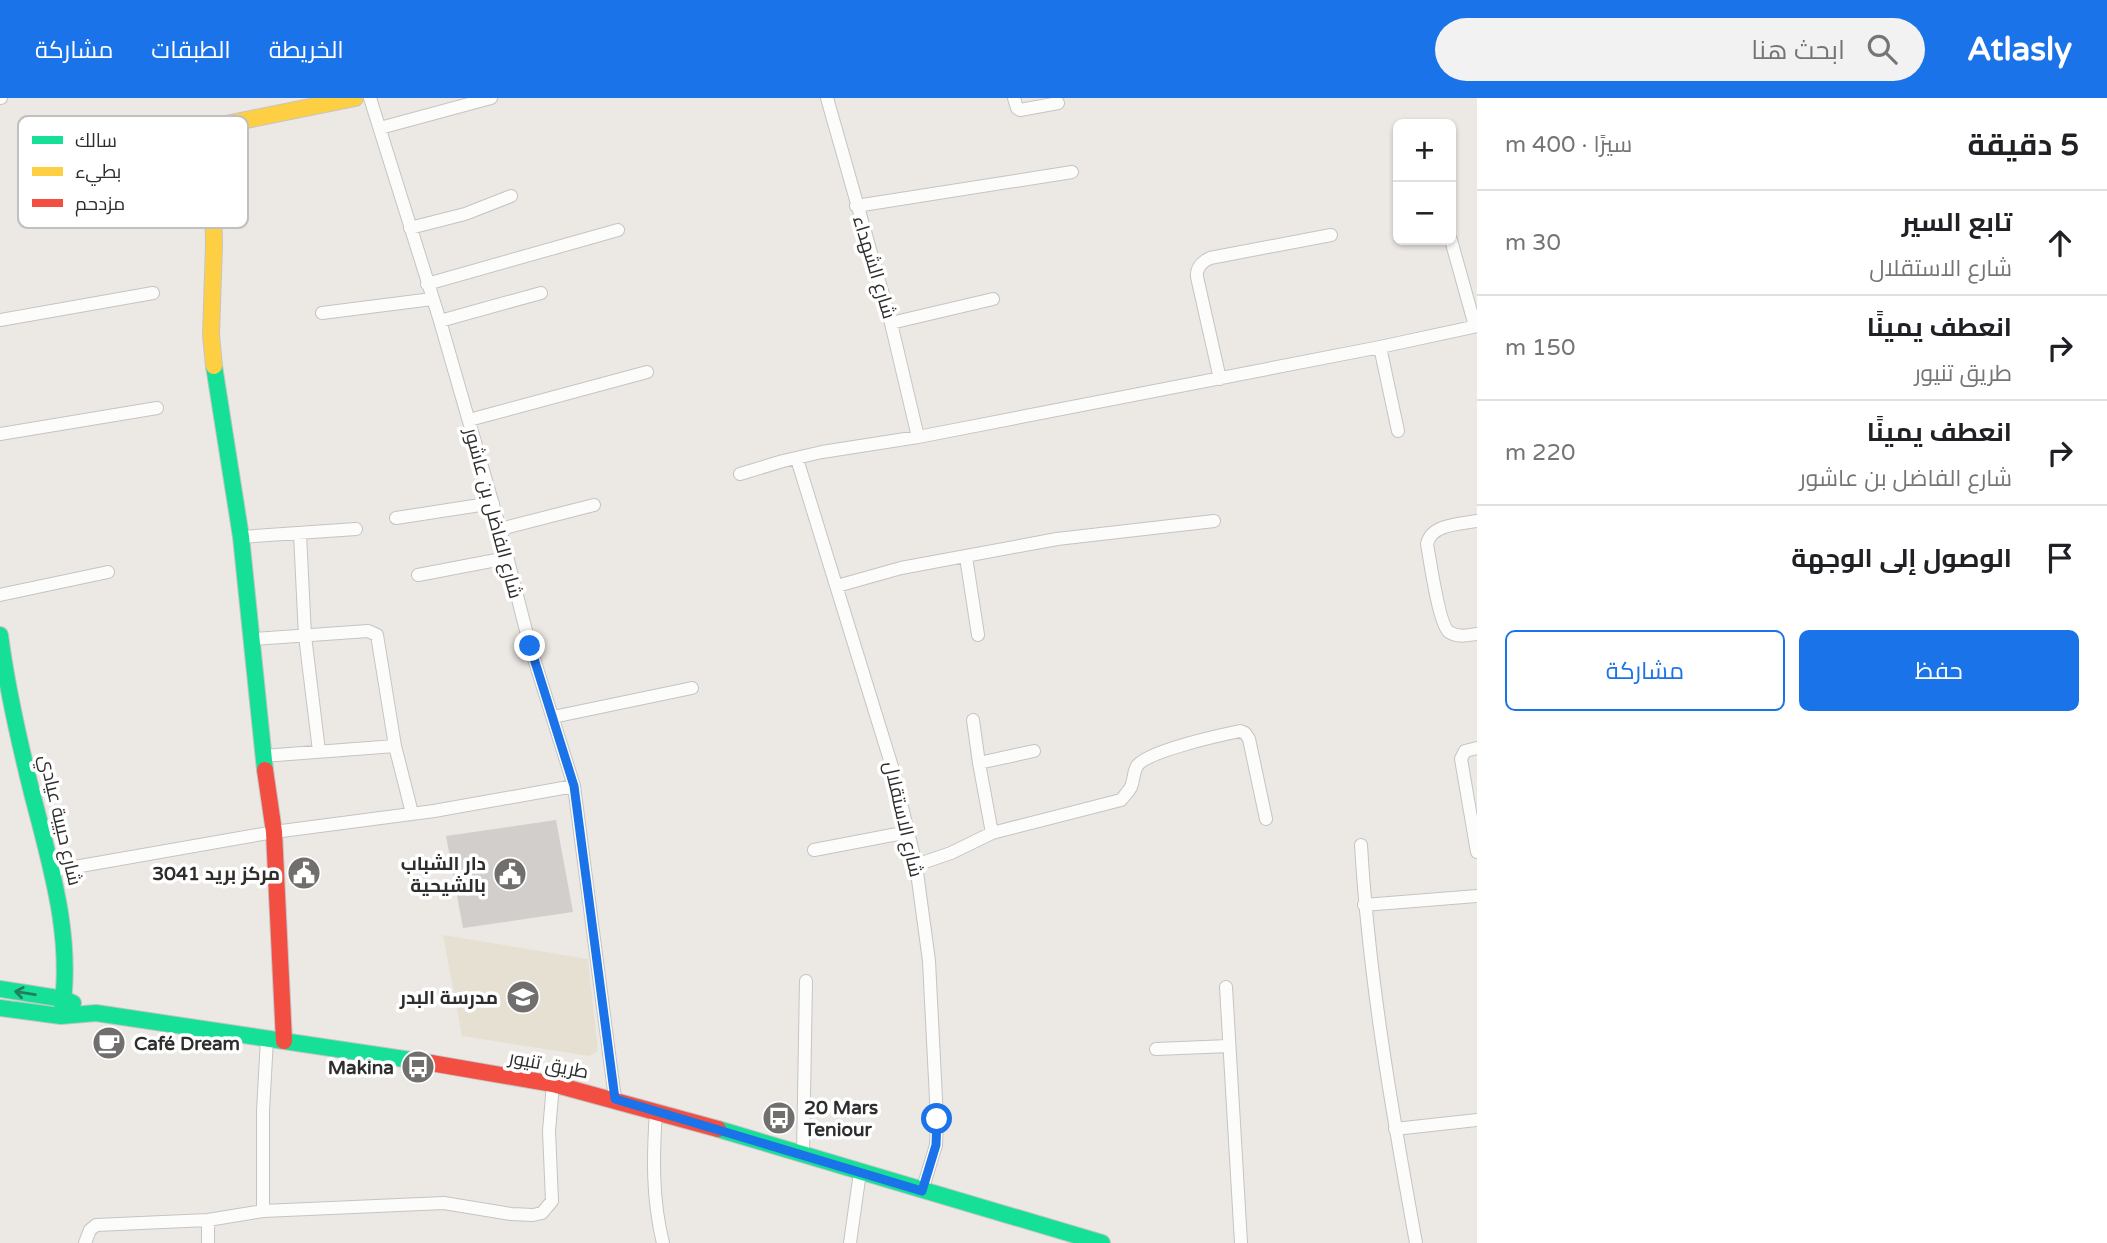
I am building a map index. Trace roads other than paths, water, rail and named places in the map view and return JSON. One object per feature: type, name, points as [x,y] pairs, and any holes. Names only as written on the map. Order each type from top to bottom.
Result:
[{"type":"street","points":[[248,120],[355,98]]},
{"type":"street","name":"شارع الفاضل بن عاشور","points":[[370,98],[440,321],[493,503],[530,646],[574,786],[615,1099]]},
{"type":"street","points":[[380,128],[491,98]]},
{"type":"street","name":"شارع الشهداء","points":[[827,98],[891,323],[918,438]]},
{"type":"street","points":[[1014,98],[1017,108],[1025,111],[1058,103]]},
{"type":"street","points":[[856,206],[1072,172]]},
{"type":"street","points":[[410,229],[465,214],[511,196]]},
{"type":"street","points":[[214,228],[209,322],[211,346],[230,456],[254,639],[263,756],[274,832],[284,1041]]},
{"type":"street","points":[[427,284],[618,230]]},
{"type":"street","points":[[1220,379],[1197,276],[1201,264],[1210,258],[1331,235]]},
{"type":"street","points":[[740,474],[822,452],[918,438],[1476,326],[1452,245]]},
{"type":"street","points":[[0,320],[153,293]]},
{"type":"street","points":[[440,321],[541,293]]},
{"type":"street","points":[[322,313],[432,299]]},
{"type":"street","points":[[891,323],[993,299]]},
{"type":"street","points":[[1380,347],[1398,431]]},
{"type":"street","points":[[469,420],[647,372]]},
{"type":"street","points":[[0,434],[157,408]]},
{"type":"street","name":"شارع الاستقلال","points":[[797,459],[893,770],[916,865],[929,961],[937,1119],[936,1145],[922,1191]]},
{"type":"street","points":[[396,518],[493,503]]},
{"type":"street","points":[[500,529],[594,505]]},
{"type":"street","points":[[837,586],[901,568],[1057,539],[1214,521]]},
{"type":"street","points":[[1477,521],[1437,529],[1430,535],[1427,544],[1443,625],[1455,635],[1477,634]]},
{"type":"street","points":[[241,537],[356,529]]},
{"type":"street","points":[[300,534],[305,636],[319,751]]},
{"type":"street","points":[[966,556],[978,635]]},
{"type":"street","points":[[418,575],[507,558]]},
{"type":"street","points":[[0,595],[108,572]]},
{"type":"street","points":[[254,639],[368,631],[377,635],[396,746],[412,813]]},
{"type":"street","name":"شارع حبيبة عيادي","points":[[0,635],[4,674],[65,931],[63,1008]]},
{"type":"street","points":[[553,717],[692,688]]},
{"type":"street","points":[[973,720],[992,833]]},
{"type":"street","points":[[916,865],[951,853],[992,833],[1121,800],[1132,786],[1133,774],[1138,764],[1145,759],[1161,752],[1240,731],[1249,739],[1266,820]]},
{"type":"street","points":[[263,756],[396,746]]},
{"type":"street","points":[[1477,748],[1465,751],[1461,759],[1477,852]]},
{"type":"street","points":[[979,763],[1034,751]]},
{"type":"street","points":[[52,871],[274,832],[434,811],[574,786]]},
{"type":"street","points":[[814,850],[908,832]]},
{"type":"street","points":[[1361,845],[1364,905],[1376,1011],[1416,1243]]},
{"type":"street","points":[[1364,905],[1477,896]]},
{"type":"street","points":[[803,1155],[806,981]]},
{"type":"street","points":[[1226,987],[1241,1243]]},
{"type":"street","name":"طريق تنيور","points":[[0,989],[63,1008],[553,1084],[615,1099],[1102,1243]]},
{"type":"street","name":"طريق تنيور","points":[[0,1008],[63,1008]]},
{"type":"street","points":[[263,1211],[262,1111],[267,1039]]},
{"type":"street","points":[[1156,1049],[1229,1046]]},
{"type":"street","points":[[86,1243],[90,1230],[96,1225],[208,1220],[263,1211],[443,1203],[511,1214],[542,1213],[552,1201],[549,1131],[553,1084]]},
{"type":"street","points":[[656,1111],[653,1151],[656,1214],[663,1243]]},
{"type":"street","points":[[1395,1129],[1477,1120]]},
{"type":"street","points":[[850,1243],[859,1172]]},
{"type":"street","points":[[208,1220],[208,1243]]},
{"type":"place","name":"مركز بريد 3041","points":[[304,873]]},
{"type":"place","name":"دار الشباب بالشيحية","points":[[510,874]]},
{"type":"place","name":"مدرسة البدر","points":[[523,997]]},
{"type":"place","name":"Café Dream","points":[[109,1043]]},
{"type":"place","name":"Makina","points":[[418,1067]]},
{"type":"place","name":"20 Mars Teniour","points":[[779,1118]]}]
